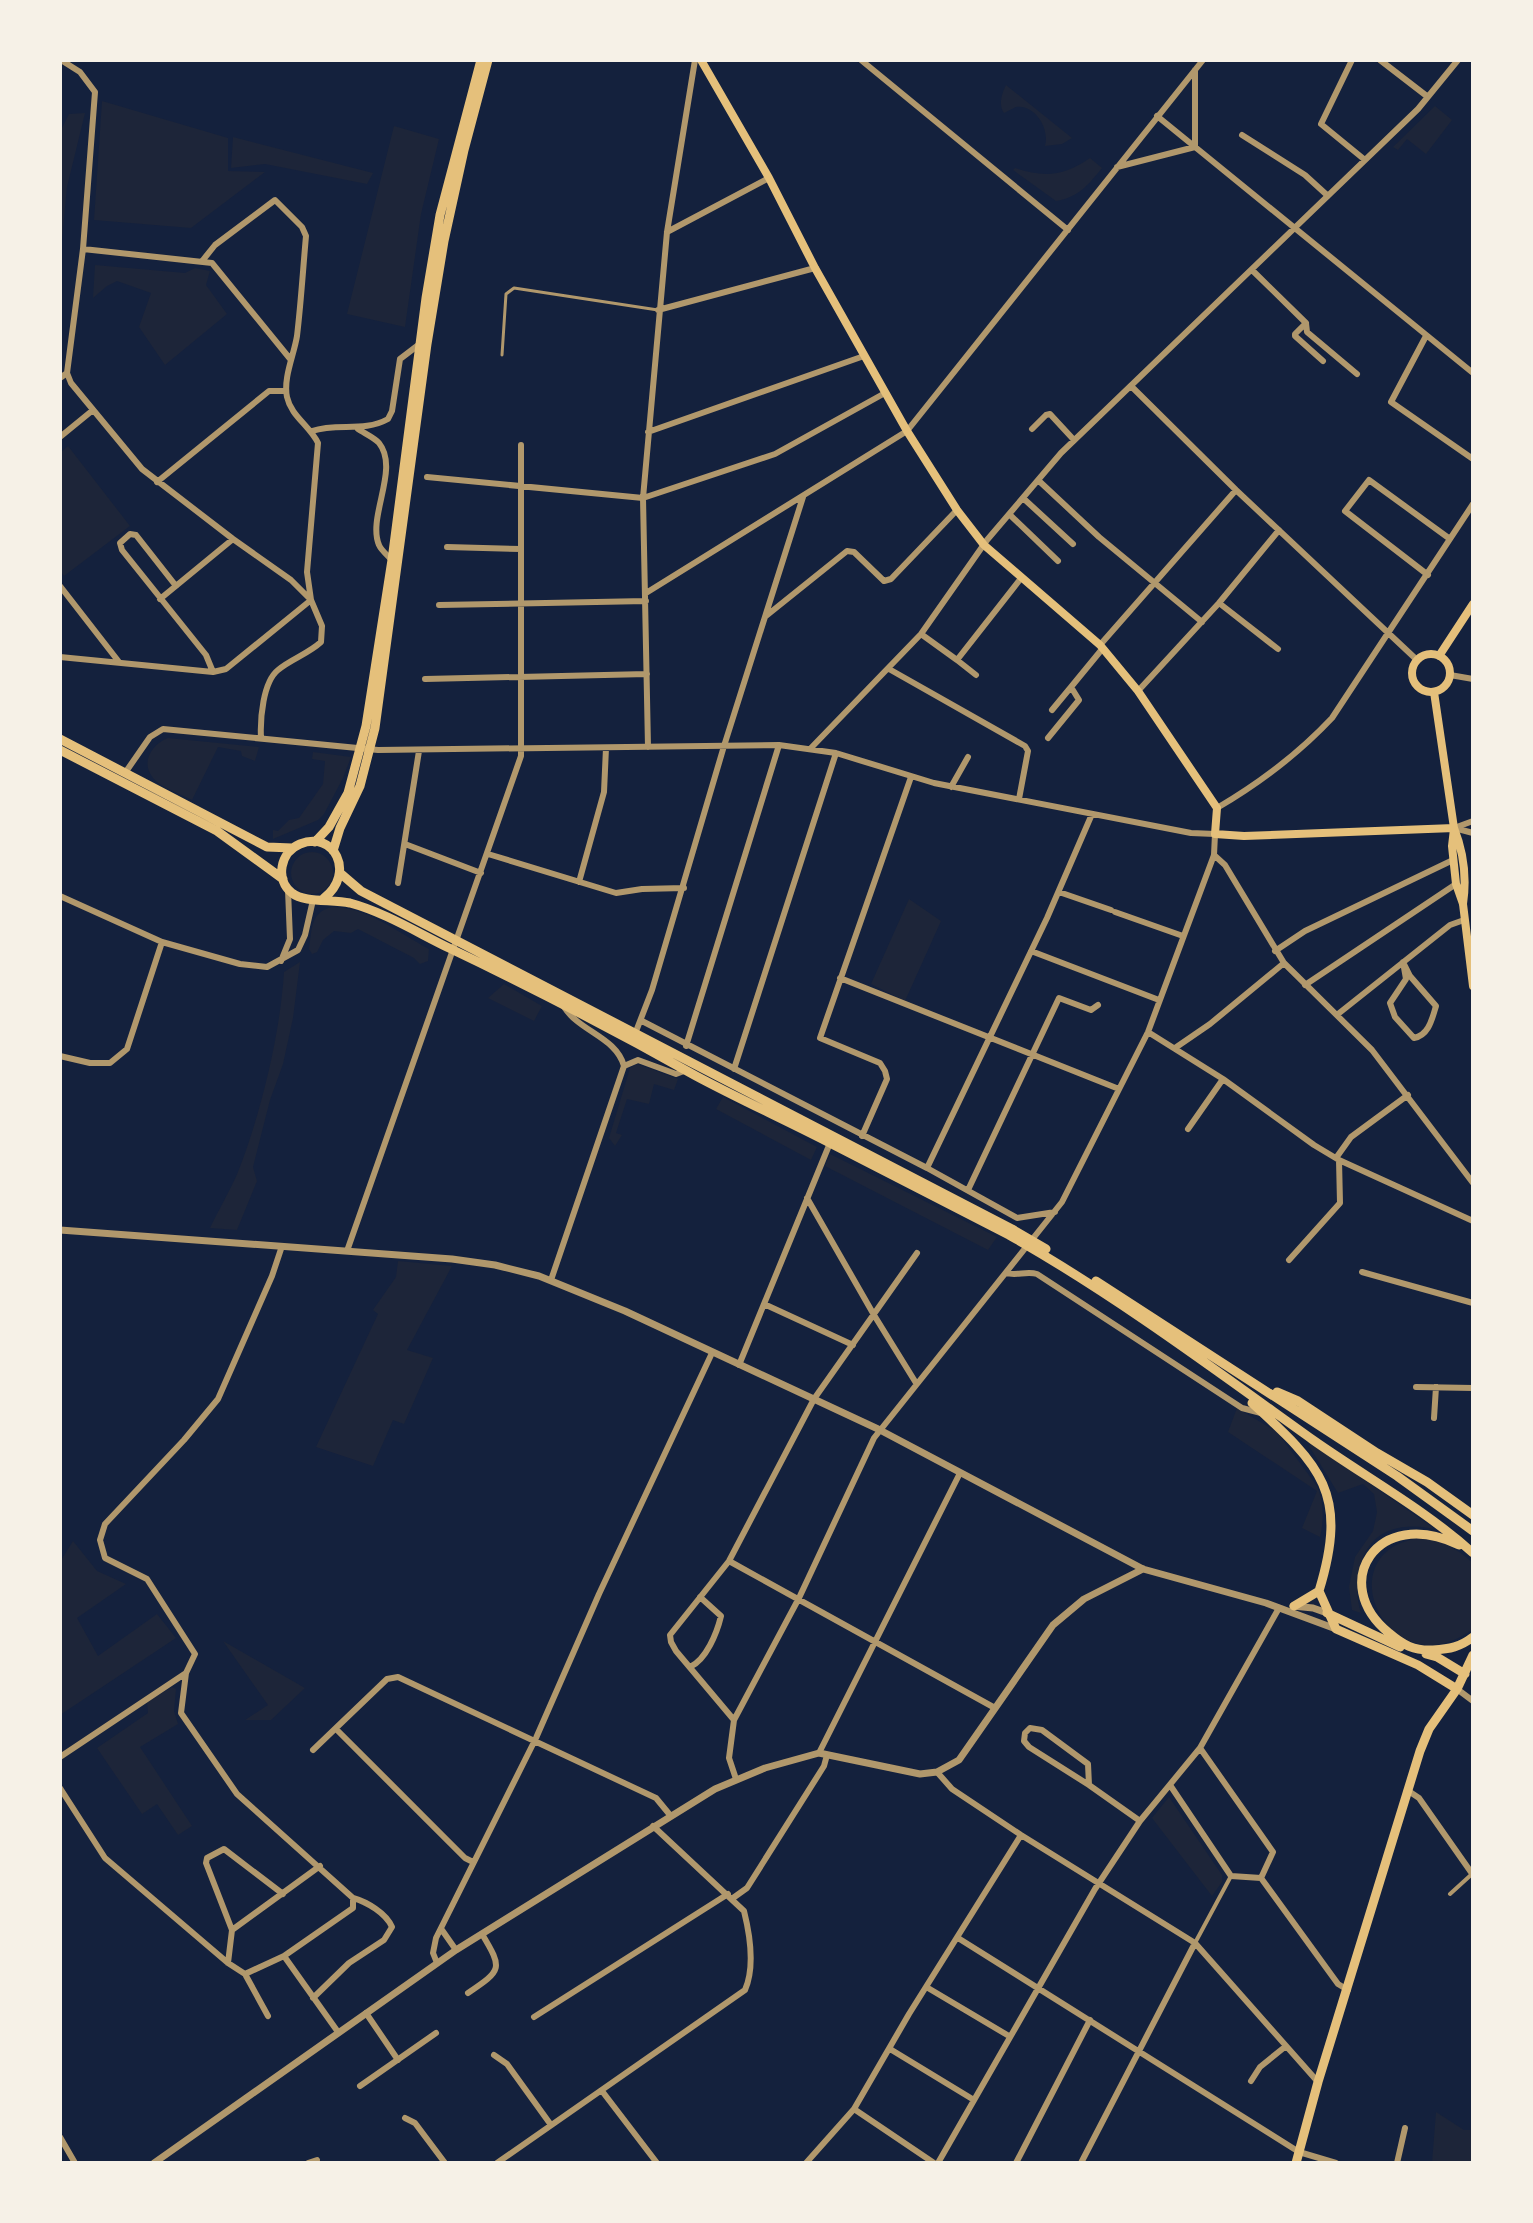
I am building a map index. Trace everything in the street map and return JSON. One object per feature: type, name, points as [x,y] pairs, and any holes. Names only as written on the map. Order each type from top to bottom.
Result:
[{"type":"main road","points":[[371,727],[440,215],[481,60]]},
{"type":"main road","points":[[333,851],[340,828],[354,803],[371,727],[442,254],[464,150],[488,60]]},
{"type":"main road","points":[[701,60],[769,178],[885,393],[957,510],[984,545],[1102,647],[1138,691],[1217,808],[1215,834],[1244,836],[1454,828]]},
{"type":"main road","points":[[1439,656],[1473,604]]},
{"type":"main road","points":[[1425,655],[1439,656],[1448,663],[1450,675],[1445,686],[1434,692],[1423,690],[1414,682],[1412,671],[1417,660],[1425,655]]},
{"type":"main road","points":[[1434,692],[1454,828],[1456,884],[1463,904]]},
{"type":"main road","points":[[60,739],[217,831],[283,879]]},
{"type":"main road","points":[[60,748],[267,847],[292,848]]},
{"type":"main road","points":[[315,842],[335,817],[361,768]]},
{"type":"main road","points":[[1454,828],[1461,846],[1466,882],[1464,920],[1473,986]]},
{"type":"main road","points":[[318,899],[336,887],[340,865],[333,851],[315,842],[299,844],[292,848],[283,862],[283,879],[288,890],[301,899],[354,904],[455,945],[635,1034],[1030,1243],[1251,1381],[1397,1476],[1473,1531]]},
{"type":"main road","points":[[340,873],[361,891],[564,1007],[686,1070],[831,1139]]},
{"type":"main road","points":[[1030,1243],[1337,1457],[1415,1506],[1472,1551]]},
{"type":"main road","points":[[1223,1376],[1298,1446],[1319,1475],[1330,1500],[1329,1545],[1319,1591],[1336,1629],[1418,1665],[1457,1689]]},
{"type":"main road","points":[[1251,1381],[1298,1401],[1427,1482],[1473,1515]]},
{"type":"main road","points":[[1472,1551],[1436,1535],[1408,1532],[1381,1542],[1368,1559],[1363,1581],[1374,1621],[1416,1651],[1451,1649],[1473,1637]]},
{"type":"main road","points":[[1294,1606],[1319,1591]]},
{"type":"main road","points":[[1327,1613],[1399,1647],[1469,1670]]},
{"type":"main road","points":[[1296,2163],[1407,1790],[1429,1729],[1469,1670],[1473,1655]]},
{"type":"street","points":[[61,60],[80,72],[95,92],[83,249],[67,373],[71,383],[142,469],[291,580],[311,600]]},
{"type":"street","points":[[648,747],[643,498],[667,232],[695,60]]},
{"type":"street","points":[[862,60],[1068,230]]},
{"type":"street","points":[[646,593],[907,431],[1203,60]]},
{"type":"street","points":[[1352,60],[1321,124],[1365,160]]},
{"type":"street","points":[[1380,60],[1428,97]]},
{"type":"street","points":[[1391,68],[1397,60]]},
{"type":"street","points":[[810,749],[921,634],[984,545],[1074,440],[1365,160],[1428,97],[1458,60]]},
{"type":"street","points":[[1195,70],[1195,147]]},
{"type":"street","points":[[1157,116],[1473,373]]},
{"type":"street","points":[[1242,135],[1305,175],[1328,196]]},
{"type":"street","points":[[1116,167],[1195,147]]},
{"type":"street","points":[[667,232],[769,178]]},
{"type":"street","points":[[203,260],[215,245],[275,200],[295,219],[306,236],[297,336],[286,391],[292,409],[312,431],[318,443],[307,572],[311,600],[322,626],[321,642],[276,671],[268,685],[261,738]]},
{"type":"street","points":[[83,249],[203,260],[219,269],[291,360]]},
{"type":"street","points":[[658,310],[815,268]]},
{"type":"street","points":[[1252,270],[1306,323],[1307,332],[1357,374]]},
{"type":"street","points":[[1306,323],[1295,336],[1323,361]]},
{"type":"street","points":[[1426,336],[1391,402],[1473,459]]},
{"type":"street","points":[[312,431],[334,426],[358,429],[388,419],[400,359],[421,343]]},
{"type":"street","points":[[648,432],[864,356]]},
{"type":"street","points":[[60,378],[67,373]]},
{"type":"street","points":[[1132,387],[1236,490],[1417,660]]},
{"type":"street","points":[[157,482],[269,391],[286,391]]},
{"type":"street","points":[[427,477],[643,498],[775,454],[885,393]]},
{"type":"street","points":[[60,437],[93,410]]},
{"type":"street","points":[[1032,429],[1050,414],[1074,440]]},
{"type":"street","points":[[358,429],[379,443],[384,454],[386,466],[377,534],[379,545],[392,560]]},
{"type":"street","points":[[347,1251],[521,756],[521,445]]},
{"type":"street","points":[[1038,480],[1099,537],[1202,622]]},
{"type":"street","points":[[1428,575],[1345,511],[1369,480],[1450,539]]},
{"type":"street","points":[[1052,710],[1236,490]]},
{"type":"street","points":[[635,1034],[642,1021],[684,888],[724,746],[803,497]]},
{"type":"street","points":[[1023,498],[1073,544]]},
{"type":"street","points":[[1217,808],[1252,786],[1308,742],[1332,718],[1473,504]]},
{"type":"street","points":[[766,616],[847,551],[854,552],[884,581],[891,579],[957,510]]},
{"type":"street","points":[[1009,514],[1058,561]]},
{"type":"street","points":[[1138,691],[1219,603],[1279,530]]},
{"type":"street","points":[[176,586],[136,535],[130,534],[124,538],[120,543],[122,550],[206,655],[213,672]]},
{"type":"street","points":[[160,599],[233,539]]},
{"type":"street","points":[[447,547],[521,549]]},
{"type":"street","points":[[957,660],[1022,577]]},
{"type":"street","points":[[60,586],[120,663]]},
{"type":"street","points":[[60,657],[213,672],[226,669],[237,661],[311,600]]},
{"type":"street","points":[[439,605],[646,601]]},
{"type":"street","points":[[1219,603],[1278,649]]},
{"type":"street","points":[[921,634],[976,675]]},
{"type":"street","points":[[889,669],[1025,746],[1028,751],[1019,799]]},
{"type":"street","points":[[425,679],[647,674]]},
{"type":"street","points":[[1450,675],[1473,679]]},
{"type":"street","points":[[1048,738],[1079,700],[1071,687]]},
{"type":"street","points":[[123,777],[150,737],[163,729],[378,750],[779,745],[836,753],[951,787],[1191,833],[1215,834],[1214,855],[1148,1032],[1069,1190],[1055,1212],[878,1429],[799,1598],[734,1720],[729,1758],[736,1779]]},
{"type":"street","points":[[686,1046],[779,745]]},
{"type":"street","points":[[579,882],[604,792],[606,748]]},
{"type":"street","points":[[398,883],[419,751]]},
{"type":"street","points":[[734,1069],[836,753]]},
{"type":"street","points":[[951,787],[968,757]]},
{"type":"street","points":[[862,1136],[887,1079],[880,1063],[820,1038],[911,777]]},
{"type":"street","points":[[927,1168],[1059,892],[1092,814]]},
{"type":"street","points":[[1454,828],[1473,821]]},
{"type":"street","points":[[1454,828],[1473,833]]},
{"type":"street","points":[[405,844],[481,873]]},
{"type":"street","points":[[488,854],[616,893],[684,888]]},
{"type":"street","points":[[1214,855],[1225,865],[1284,963],[1377,1056],[1473,1183]]},
{"type":"street","points":[[1275,951],[1305,931],[1453,860]]},
{"type":"street","points":[[1305,985],[1456,884]]},
{"type":"street","points":[[281,961],[290,939],[288,890]]},
{"type":"street","points":[[1059,892],[1183,936]]},
{"type":"street","points":[[60,896],[162,942],[248,966],[267,967],[298,950],[318,899]]},
{"type":"street","points":[[1338,1014],[1450,925],[1464,920]]},
{"type":"street","points":[[60,1056],[90,1063],[110,1063],[127,1049],[162,942]]},
{"type":"street","points":[[1031,951],[1159,1000]]},
{"type":"street","points":[[1403,962],[1410,976],[1436,1006],[1427,1031],[1420,1037],[1414,1038],[1395,1017],[1390,1003],[1406,979],[1403,962]]},
{"type":"street","points":[[1175,1048],[1210,1024],[1284,963]]},
{"type":"street","points":[[840,978],[1119,1089]]},
{"type":"street","points":[[968,1190],[1059,998],[1091,1010],[1098,1005]]},
{"type":"street","points":[[551,1280],[624,1066],[619,1052],[611,1044],[573,1020],[564,1007]]},
{"type":"street","points":[[642,1021],[927,1168],[1017,1218],[1055,1212]]},
{"type":"street","points":[[1148,1032],[1223,1079],[1338,1159],[1473,1221]]},
{"type":"street","points":[[624,1066],[638,1060],[676,1074],[686,1070]]},
{"type":"street","points":[[1188,1129],[1223,1079]]},
{"type":"street","points":[[1289,1260],[1340,1203],[1338,1159],[1351,1137],[1408,1095]]},
{"type":"street","points":[[739,1365],[831,1139]]},
{"type":"street","points":[[807,1198],[916,1383]]},
{"type":"street","points":[[60,1230],[495,1265],[551,1280],[625,1311],[878,1429],[1143,1569],[1279,1608],[1336,1629]]},
{"type":"street","points":[[282,1246],[218,1399],[105,1524],[100,1540],[105,1558],[147,1579],[195,1654],[186,1673],[181,1713],[237,1794],[353,1898],[371,1906],[390,1921],[390,1932],[384,1940],[349,1963],[313,1998]]},
{"type":"street","points":[[734,1720],[671,1642],[670,1635],[729,1561],[814,1399],[917,1253]]},
{"type":"street","points":[[1362,1272],[1473,1303]]},
{"type":"street","points":[[1006,1273],[1037,1274],[1242,1408],[1263,1413]]},
{"type":"street","points":[[764,1304],[853,1345]]},
{"type":"street","points":[[437,1963],[433,1953],[436,1938],[534,1742],[599,1594],[712,1353]]},
{"type":"street","points":[[1416,1387],[1473,1388]]},
{"type":"street","points":[[1434,1418],[1436,1387]]},
{"type":"street","points":[[534,2017],[747,1888],[824,1766],[819,1748],[960,1473]]},
{"type":"street","points":[[729,1561],[995,1708]]},
{"type":"street","points":[[154,2163],[456,1950],[653,1825],[736,1779],[765,1768],[823,1754],[920,1774],[937,1772],[959,1760],[1053,1625],[1084,1599],[1143,1569]]},
{"type":"street","points":[[690,1667],[698,1663],[708,1648],[721,1616],[700,1597]]},
{"type":"street","points":[[1279,1608],[1294,1606],[1327,1613]]},
{"type":"street","points":[[854,2109],[936,2163],[1100,1882],[1140,1821],[1200,1748],[1279,1608]]},
{"type":"street","points":[[60,1757],[186,1673]]},
{"type":"street","points":[[313,1750],[392,1676],[656,1798],[670,1815]]},
{"type":"street","points":[[1457,1689],[1473,1701]]},
{"type":"street","points":[[1089,1785],[1088,1764],[1042,1730],[1030,1728],[1025,1733],[1024,1741],[1029,1747],[1140,1821]]},
{"type":"street","points":[[336,1729],[465,1858],[473,1862]]},
{"type":"street","points":[[1200,1748],[1273,1852],[1261,1878]]},
{"type":"street","points":[[937,1772],[952,1789],[1021,1835],[1195,1943],[1318,2082]]},
{"type":"street","points":[[1170,1785],[1231,1876]]},
{"type":"street","points":[[60,1788],[105,1858],[245,1974],[268,2016]]},
{"type":"street","points":[[1407,1790],[1419,1798],[1473,1875],[1450,1894]]},
{"type":"street","points":[[497,2163],[745,1990],[750,1980],[749,1931],[744,1911],[653,1825]]},
{"type":"street","points":[[806,2163],[854,2109],[909,2014],[1021,1835]]},
{"type":"street","points":[[228,1963],[232,1930],[206,1863],[207,1858],[224,1849],[283,1894]]},
{"type":"street","points":[[232,1930],[320,1866]]},
{"type":"street","points":[[1231,1876],[1261,1878]]},
{"type":"street","points":[[1081,2163],[1231,1876]]},
{"type":"street","points":[[1261,1878],[1338,1984],[1348,1990]]},
{"type":"street","points":[[245,1974],[284,1956],[353,1908],[353,1898]]},
{"type":"street","points":[[442,1930],[456,1950]]},
{"type":"street","points":[[468,1993],[494,1975],[498,1967],[497,1958],[482,1934]]},
{"type":"street","points":[[958,1938],[1299,2152],[1336,2163]]},
{"type":"street","points":[[284,1956],[338,2032]]},
{"type":"street","points":[[928,1988],[1009,2036]]},
{"type":"street","points":[[366,2013],[398,2060]]},
{"type":"street","points":[[1016,2163],[1090,2020]]},
{"type":"street","points":[[360,2086],[436,2033]]},
{"type":"street","points":[[1251,2081],[1260,2067],[1286,2046]]},
{"type":"street","points":[[890,2049],[974,2100]]},
{"type":"street","points":[[494,2055],[507,2064],[551,2125]]},
{"type":"street","points":[[602,2091],[657,2163]]},
{"type":"street","points":[[405,2118],[415,2123],[445,2163]]},
{"type":"street","points":[[1397,2163],[1405,2128]]},
{"type":"street","points":[[60,2137],[75,2163]]},
{"type":"street","points":[[308,2163],[317,2160]]},
{"type":"lane","points":[[502,355],[506,294],[514,288],[658,310]]},
{"type":"shaded area","points":[[1006,85],[1072,138],[1062,144],[1045,146],[1043,125],[1035,114],[1023,107],[1004,113],[1002,110]]},
{"type":"shaded area","points":[[102,101],[228,138],[228,171],[265,172],[191,228],[94,220]]},
{"type":"shaded area","points":[[1435,106],[1452,120],[1426,154],[1407,139],[1398,150],[1393,147]]},
{"type":"shaded area","points":[[85,113],[67,187],[60,261],[60,132],[69,114]]},
{"type":"shaded area","points":[[394,126],[439,139],[421,214],[405,327],[347,314]]},
{"type":"shaded area","points":[[233,137],[373,173],[367,184],[265,164],[231,168]]},
{"type":"shaded area","points":[[1090,158],[1102,168],[1077,193],[1056,201],[1013,170],[1054,174],[1072,169]]},
{"type":"shaded area","points":[[95,265],[185,273],[195,268],[210,271],[206,285],[227,314],[165,365],[139,327],[151,293],[117,281],[93,298]]},
{"type":"shaded area","points":[[68,446],[130,526],[64,576],[60,571],[60,453]]},
{"type":"shaded area","points":[[168,738],[259,747],[255,761],[242,756],[241,751],[218,747],[192,800],[161,785],[149,772],[150,754]]},
{"type":"shaded area","points":[[313,752],[351,757],[324,814],[318,820],[273,839],[273,830],[278,831],[289,820],[299,818],[323,784],[325,761],[312,759]]},
{"type":"shaded area","points":[[312,852],[327,858],[333,873],[327,888],[312,894],[297,888],[291,873],[297,858]]},
{"type":"shaded area","points":[[909,899],[941,921],[905,1001],[871,984]]},
{"type":"shaded area","points":[[332,907],[358,911],[394,929],[429,949],[428,961],[420,964],[358,929],[351,933],[334,931],[312,954],[309,949],[313,923],[320,913]]},
{"type":"shaded area","points":[[300,962],[283,1064],[270,1100],[253,1167],[257,1181],[237,1230],[210,1228],[238,1172],[254,1125],[274,1047],[284,972]]},
{"type":"shaded area","points":[[504,984],[542,1006],[534,1021],[488,998]]},
{"type":"shaded area","points":[[637,1064],[678,1079],[674,1090],[654,1084],[649,1104],[627,1099],[616,1133],[622,1135],[615,1146],[609,1138],[630,1068]]},
{"type":"shaded area","points":[[723,1097],[817,1147],[811,1160],[716,1109]]},
{"type":"shaded area","points":[[830,1154],[997,1237],[988,1250],[825,1166]]},
{"type":"shaded area","points":[[398,1261],[452,1266],[407,1350],[433,1358],[404,1424],[393,1420],[373,1466],[316,1447],[378,1314],[373,1310],[396,1277]]},
{"type":"shaded area","points":[[1237,1408],[1277,1432],[1317,1486],[1323,1511],[1320,1537],[1302,1528],[1317,1491],[1228,1432]]},
{"type":"shaded area","points":[[1311,1443],[1435,1529],[1393,1529],[1373,1542],[1360,1565],[1357,1593],[1361,1613],[1352,1610],[1349,1587],[1355,1557],[1373,1531],[1377,1512],[1374,1494],[1363,1484],[1338,1493],[1309,1446]]},
{"type":"shaded area","points":[[1420,1538],[1448,1546],[1473,1563],[1473,1629],[1443,1644],[1416,1643],[1394,1631],[1379,1612],[1372,1589],[1376,1567],[1391,1548]]},
{"type":"shaded area","points":[[73,1541],[97,1571],[126,1584],[77,1618],[98,1656],[157,1614],[176,1638],[60,1715],[60,1562]]},
{"type":"shaded area","points":[[223,1641],[305,1688],[271,1720],[245,1720],[268,1705]]},
{"type":"shaded area","points":[[172,1687],[176,1689],[174,1711],[178,1724],[140,1747],[192,1826],[178,1835],[157,1804],[142,1814],[97,1748],[148,1713],[147,1702]]},
{"type":"shaded area","points":[[1169,1797],[1222,1875],[1222,1882],[1212,1896],[1152,1818]]},
{"type":"shaded area","points":[[1436,2112],[1464,2130],[1473,2130],[1473,2163],[1432,2163]]}]
